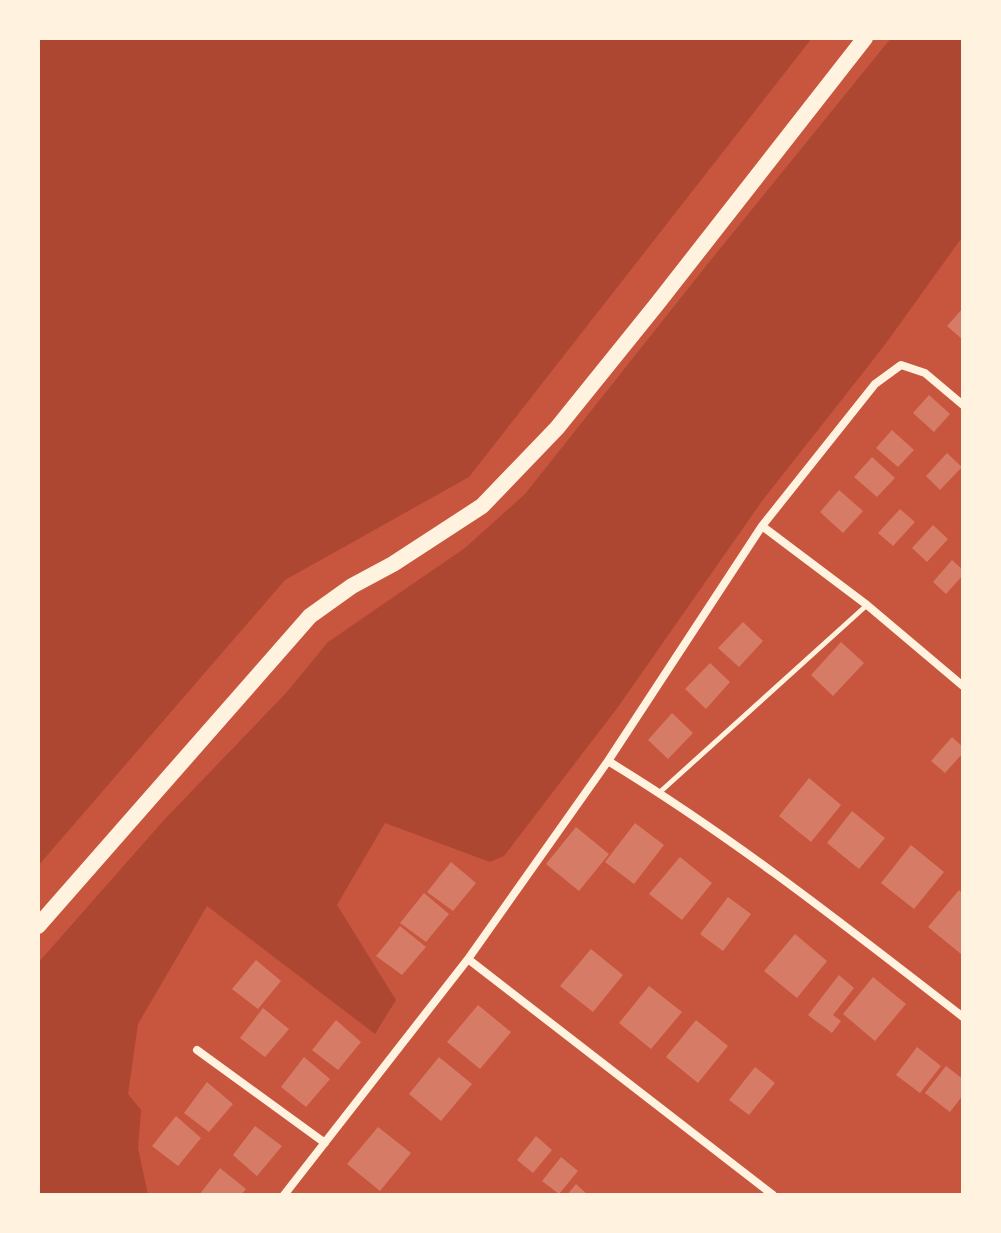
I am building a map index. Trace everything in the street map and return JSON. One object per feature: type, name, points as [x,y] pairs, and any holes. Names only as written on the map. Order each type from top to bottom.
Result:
[{"type":"main road","points":[[38,926],[310,616],[352,586],[393,564],[482,506],[557,428],[865,38]]},
{"type":"street","points":[[284,1195],[468,959],[608,761],[762,526],[875,384],[901,365],[925,373],[963,405]]},
{"type":"street","points":[[762,526],[867,605],[963,686]]},
{"type":"street","points":[[608,761],[660,792],[822,908],[963,1017]]},
{"type":"street","points":[[468,959],[773,1195]]},
{"type":"street","points":[[197,1050],[325,1143]]},
{"type":"lane","points":[[660,792],[867,605]]},
{"type":"shaded area","points":[[38,38],[812,38],[469,477],[285,580],[38,866]]},
{"type":"shaded area","points":[[891,38],[963,38],[963,236],[884,346],[762,501],[618,707],[504,856],[490,862],[385,823],[337,905],[396,1000],[375,1034],[207,906],[138,1024],[128,1094],[141,1110],[138,1148],[148,1195],[38,1195],[38,963],[164,820],[286,693],[328,642],[465,548],[525,494]]},
{"type":"building","points":[[963,308],[963,340],[947,326]]},
{"type":"building","points":[[929,395],[950,414],[934,432],[913,413]]},
{"type":"building","points":[[892,430],[914,450],[898,467],[876,448]]},
{"type":"building","points":[[947,453],[962,467],[940,490],[926,476]]},
{"type":"building","points":[[872,457],[895,478],[877,497],[854,477]]},
{"type":"building","points":[[839,490],[863,511],[843,533],[820,512]]},
{"type":"building","points":[[900,509],[915,522],[893,546],[878,533]]},
{"type":"building","points":[[933,525],[948,539],[927,562],[912,548]]},
{"type":"building","points":[[952,560],[963,570],[963,575],[946,594],[933,582]]},
{"type":"building","points":[[743,622],[763,641],[739,667],[718,648]]},
{"type":"building","points":[[841,642],[864,663],[833,696],[811,675]]},
{"type":"building","points":[[710,663],[730,682],[706,709],[685,689]]},
{"type":"building","points":[[672,713],[693,733],[668,759],[648,740]]},
{"type":"building","points":[[952,737],[963,747],[963,753],[945,773],[931,761]]},
{"type":"building","points":[[809,778],[841,805],[811,842],[779,816]]},
{"type":"building","points":[[852,811],[885,838],[859,869],[827,843]]},
{"type":"building","points":[[635,823],[664,845],[634,884],[605,862]]},
{"type":"building","points":[[576,827],[609,854],[579,891],[546,864]]},
{"type":"building","points":[[911,845],[944,872],[914,909],[881,883]]},
{"type":"building","points":[[680,857],[712,883],[682,920],[649,894]]},
{"type":"building","points":[[451,862],[476,883],[453,911],[427,892]]},
{"type":"building","points":[[959,890],[963,894],[961,954],[928,927]]},
{"type":"building","points":[[424,893],[449,914],[426,942],[400,923]]},
{"type":"building","points":[[728,897],[751,914],[723,951],[700,934]]},
{"type":"building","points":[[400,926],[426,947],[402,975],[376,956]]},
{"type":"building","points":[[795,934],[827,961],[797,998],[764,971]]},
{"type":"building","points":[[591,949],[623,975],[593,1012],[560,986]]},
{"type":"building","points":[[256,960],[281,981],[258,1009],[232,989]]},
{"type":"building","points":[[839,975],[854,988],[833,1015],[841,1021],[832,1033],[808,1015]]},
{"type":"building","points":[[873,977],[906,1004],[875,1041],[843,1014]]},
{"type":"building","points":[[649,986],[682,1012],[651,1049],[619,1023]]},
{"type":"building","points":[[478,1005],[511,1032],[480,1069],[447,1042]]},
{"type":"building","points":[[263,1008],[289,1029],[265,1057],[240,1038]]},
{"type":"building","points":[[336,1020],[361,1042],[338,1070],[312,1050]]},
{"type":"building","points":[[696,1020],[728,1046],[698,1083],[666,1057]]},
{"type":"building","points":[[917,1047],[941,1066],[920,1093],[896,1075]]},
{"type":"building","points":[[304,1057],[330,1079],[306,1107],[281,1087]]},
{"type":"building","points":[[439,1057],[472,1084],[441,1121],[409,1094]]},
{"type":"building","points":[[946,1066],[963,1079],[963,1095],[950,1112],[925,1093]]},
{"type":"building","points":[[755,1067],[775,1083],[749,1115],[729,1100]]},
{"type":"building","points":[[207,1082],[233,1104],[209,1132],[184,1113]]},
{"type":"building","points":[[176,1116],[201,1138],[178,1166],[152,1146]]},
{"type":"building","points":[[255,1126],[282,1146],[257,1176],[233,1155]]},
{"type":"building","points":[[378,1127],[411,1153],[380,1191],[347,1164]]},
{"type":"building","points":[[536,1136],[552,1150],[533,1173],[517,1160]]},
{"type":"building","points":[[561,1157],[578,1171],[559,1194],[542,1181]]},
{"type":"building","points":[[220,1168],[246,1189],[241,1195],[199,1195]]},
{"type":"building","points":[[576,1184],[588,1195],[567,1195]]}]
